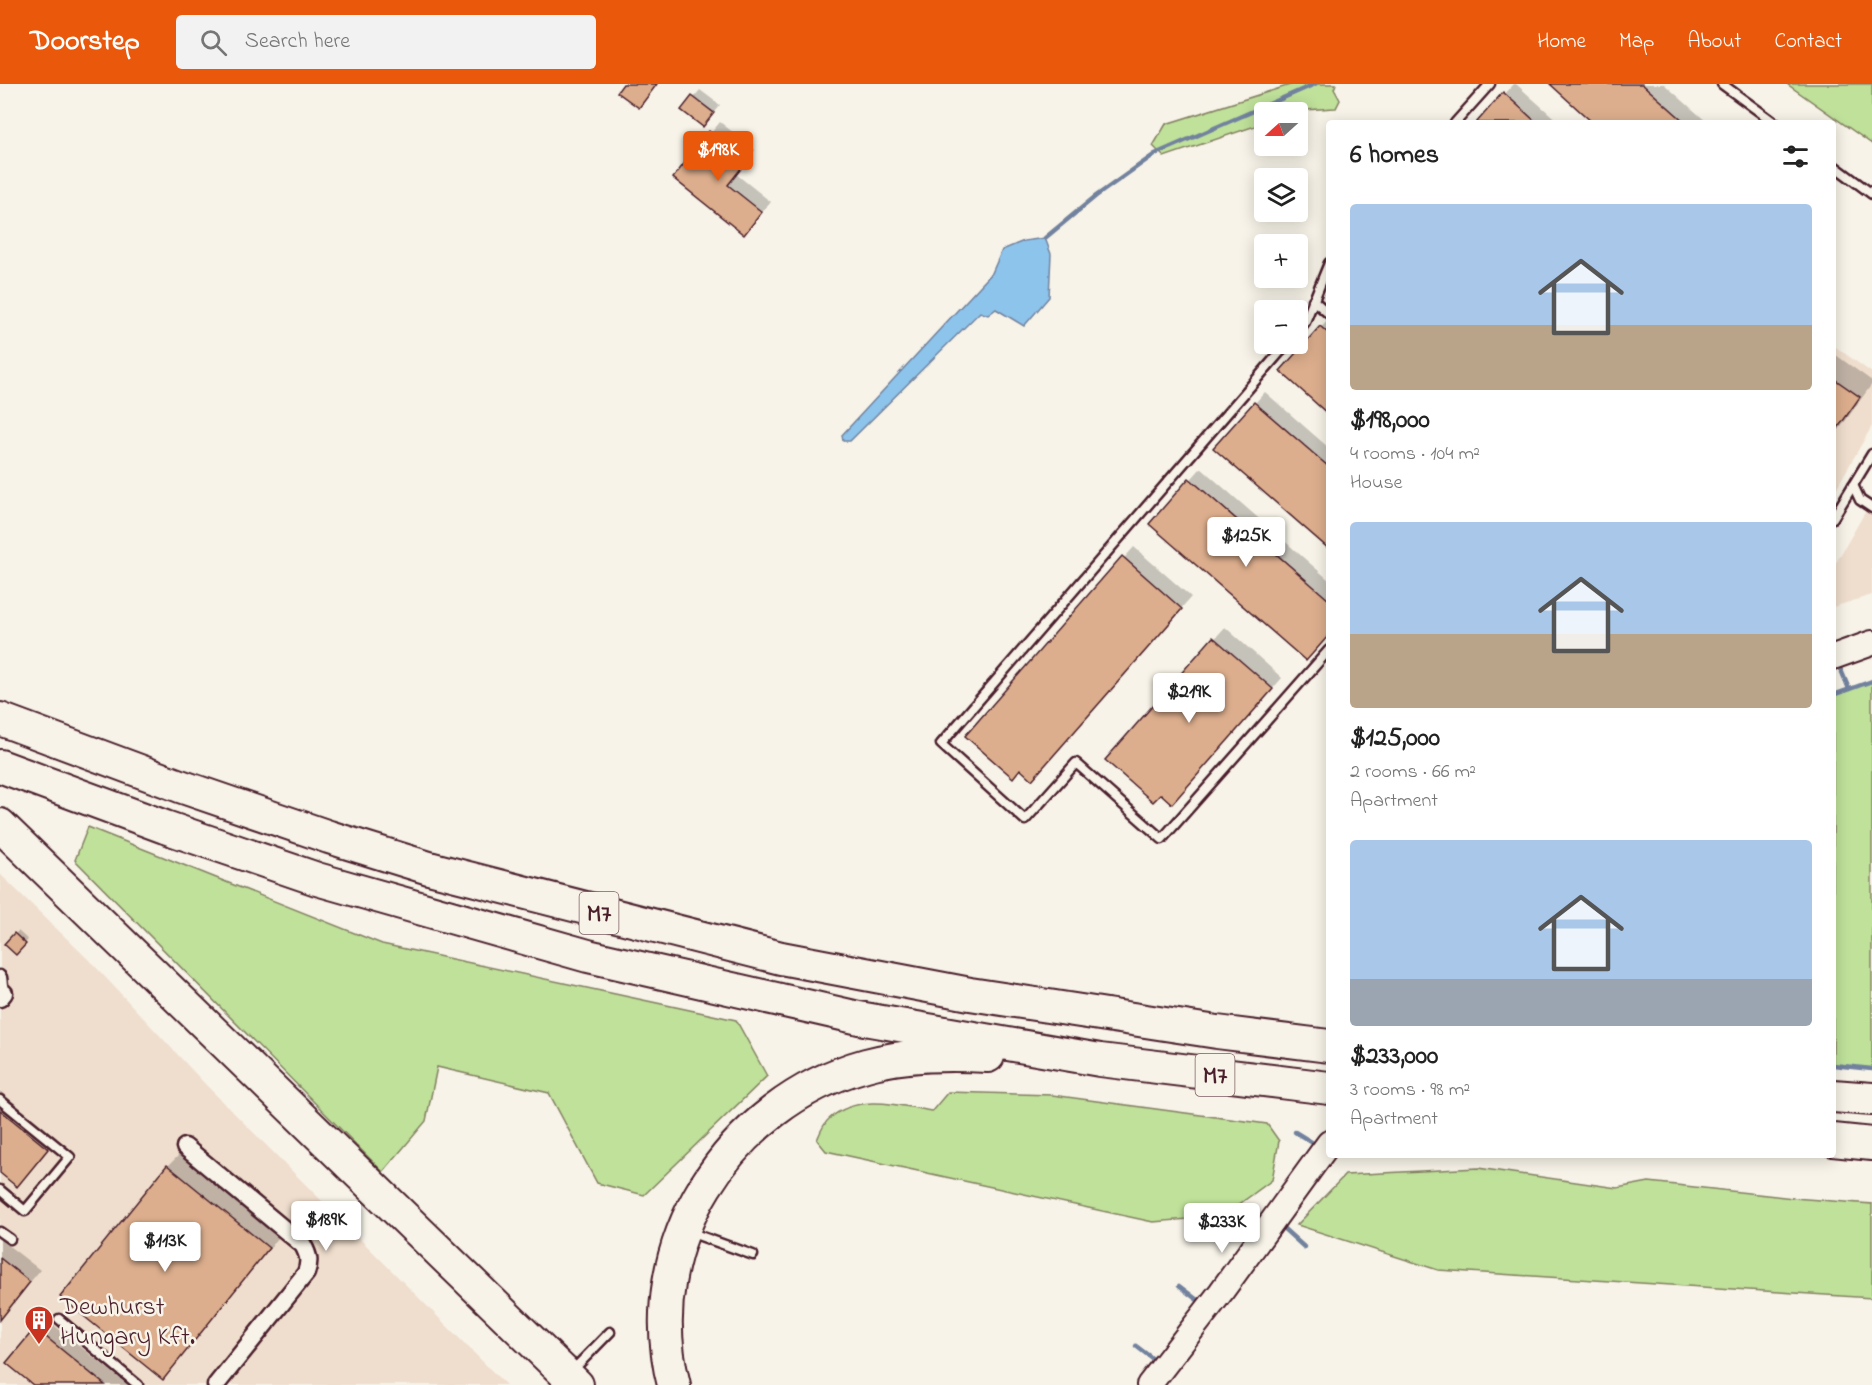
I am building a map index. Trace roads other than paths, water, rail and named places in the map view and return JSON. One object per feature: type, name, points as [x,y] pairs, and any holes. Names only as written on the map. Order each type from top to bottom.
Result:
[{"type":"highway","name":"M7","points":[[0,720],[180,786],[407,861],[544,899],[781,958],[994,998],[1216,1032],[1326,1046]]},
{"type":"highway","name":"M7","points":[[0,766],[165,827],[317,879],[588,956],[859,1018],[1100,1060],[1326,1089]]},
{"type":"highway","points":[[0,825],[572,1380]]},
{"type":"highway","points":[[674,1385],[666,1331],[670,1275],[683,1230],[701,1192],[724,1158],[761,1120],[795,1096],[832,1076],[867,1064],[924,1056],[957,1055],[1100,1060]]},
{"type":"highway","points":[[1836,1096],[1872,1099]]},
{"type":"highway","points":[[1836,1140],[1872,1144]]},
{"type":"main road","points":[[1836,656],[1872,643]]},
{"type":"main road","points":[[1149,1385],[1221,1292],[1326,1146]]},
{"type":"street","points":[[185,1147],[303,1245],[310,1263],[306,1273],[216,1385]]},
{"type":"lane","points":[[1458,120],[1490,84]]},
{"type":"lane","points":[[1722,84],[1771,120]]},
{"type":"lane","points":[[1836,167],[1872,194]]},
{"type":"lane","points":[[1308,314],[1326,270]]},
{"type":"lane","points":[[1313,300],[1326,311]]},
{"type":"lane","points":[[1278,354],[941,744],[1025,820],[1076,763],[1162,839],[1326,653]]},
{"type":"lane","points":[[1836,513],[1872,454]]},
{"type":"lane","points":[[1853,485],[1860,500],[1872,508]]},
{"type":"lane","points":[[0,975],[2,995]]},
{"type":"lane","points":[[0,1100],[70,1157],[25,1211],[0,1190]]},
{"type":"lane","points":[[683,1230],[753,1256]]},
{"type":"lane","points":[[0,1232],[10,1239]]},
{"type":"lane","points":[[59,1319],[138,1385]]},
{"type":"lane","points":[[572,1380],[610,1332]]},
{"type":"water","points":[[1045,238],[1051,254],[1049,297],[1024,326],[996,309],[988,315],[980,312],[850,441],[843,441],[842,435],[992,273],[1002,250],[1024,241]]},
{"type":"waterway","points":[[1045,238],[1096,196],[1155,154],[1315,84]]},
{"type":"waterway","points":[[1841,670],[1849,689]]},
{"type":"waterway","points":[[1836,694],[1872,681]]},
{"type":"waterway","points":[[1836,1065],[1872,1069]]},
{"type":"waterway","points":[[1295,1132],[1313,1143]]},
{"type":"waterway","points":[[1235,1209],[1257,1225]]},
{"type":"waterway","points":[[1283,1228],[1304,1247]]},
{"type":"waterway","points":[[1179,1286],[1200,1302]]},
{"type":"waterway","points":[[1136,1346],[1153,1359]]},
{"type":"place","name":"Dewhurst Hungary Kft.","points":[[39,1346]]}]
